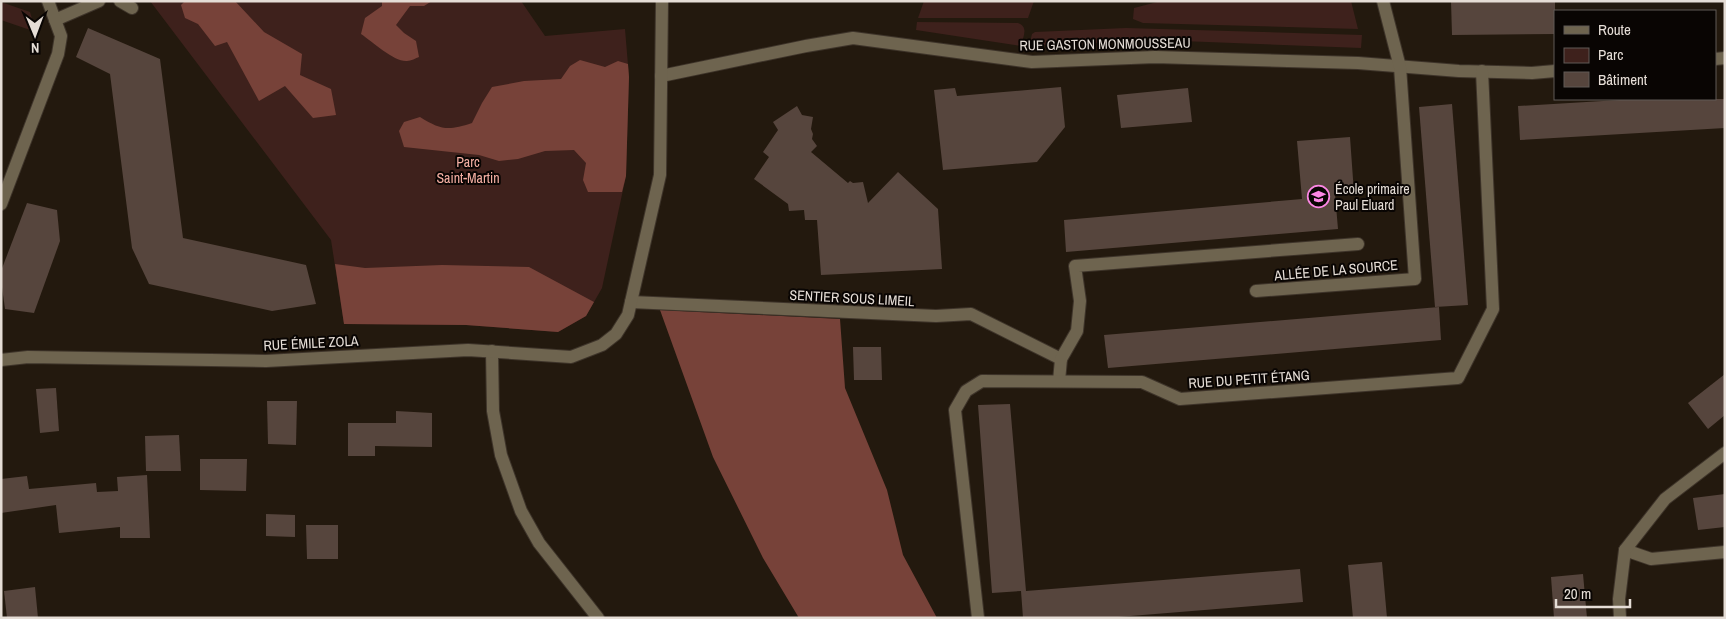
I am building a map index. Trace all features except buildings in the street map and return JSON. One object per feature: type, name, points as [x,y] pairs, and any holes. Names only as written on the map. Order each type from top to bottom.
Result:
[{"type":"street","points":[[1,204],[58,54],[61,36],[48,1]]},
{"type":"street","points":[[55,20],[98,1]]},
{"type":"street","points":[[120,1],[132,8]]},
{"type":"street","points":[[632,302],[660,175],[662,1]]},
{"type":"street","points":[[1383,1],[1400,67]]},
{"type":"street","name":"RUE GASTON MONMOUSSEAU","points":[[660,76],[853,38],[1032,62],[1155,56],[1263,59],[1532,73],[1554,71]]},
{"type":"street","name":"ALLÉE DE LA SOURCE","points":[[1256,291],[1415,279],[1400,67]]},
{"type":"street","name":"RUE DU PETIT ÉTANG","points":[[978,618],[955,410],[966,391],[982,381],[1142,382],[1180,400],[1458,378],[1493,309],[1482,71]]},
{"type":"street","points":[[1059,381],[1061,359],[1077,331],[1080,301],[1076,266],[1358,244]]},
{"type":"street","name":"RUE ÉMILE ZOLA","points":[[1,360],[28,357],[266,361],[468,350],[570,357],[602,345],[616,334],[628,315],[632,302]]},
{"type":"street","name":"SENTIER SOUS LIMEIL","points":[[632,302],[936,316],[970,314],[1061,359]]},
{"type":"street","points":[[492,351],[493,411],[497,438],[501,455],[521,511],[539,543],[598,618]]},
{"type":"street","points":[[1620,618],[1619,599],[1625,550],[1665,499],[1725,453]]},
{"type":"street","points":[[1625,550],[1651,559],[1725,552]]},
{"type":"green space","name":"Parc Saint-Martin","points":[[150,1],[521,1],[545,36],[625,29],[629,77],[626,176],[602,288],[586,316],[558,332],[466,325],[344,324],[331,240]]},
{"type":"green space","points":[[924,1],[1034,1],[1028,18],[918,18]]},
{"type":"green space","points":[[1161,1],[1351,1],[1358,29],[1143,23],[1133,19],[1134,8]]},
{"type":"green space","points":[[1,2],[30,12],[36,32],[1,20]]},
{"type":"green space","points":[[917,22],[1018,23],[1023,27],[1024,33],[1021,46],[916,30]]},
{"type":"green space","points":[[1126,28],[1362,35],[1361,48],[1156,40],[1029,46],[1032,34],[1035,32]]},
{"type":"shaded area","points":[[185,1],[235,1],[264,32],[302,54],[300,75],[331,89],[336,115],[313,118],[285,86],[259,101],[227,42],[215,46],[198,24],[185,18],[181,5]]},
{"type":"shaded area","points":[[382,1],[432,1],[424,6],[410,6],[396,25],[416,41],[419,57],[407,61],[396,58],[361,34],[365,18],[382,6]]},
{"type":"shaded area","points":[[580,60],[605,67],[618,61],[628,64],[626,176],[622,192],[588,192],[583,180],[586,163],[574,150],[545,151],[518,159],[499,161],[479,155],[404,147],[399,131],[404,122],[420,117],[434,125],[445,128],[472,123],[492,87],[524,81],[561,79],[570,66]]},
{"type":"shaded area","points":[[335,264],[365,268],[442,265],[529,267],[594,302],[586,316],[558,332],[466,325],[344,324]]},
{"type":"shaded area","points":[[660,310],[840,319],[845,388],[887,490],[903,555],[937,618],[799,618],[763,558],[713,457]]},
{"type":"place","name":"École primaire Paul Eluard","points":[[1319,197]]}]
